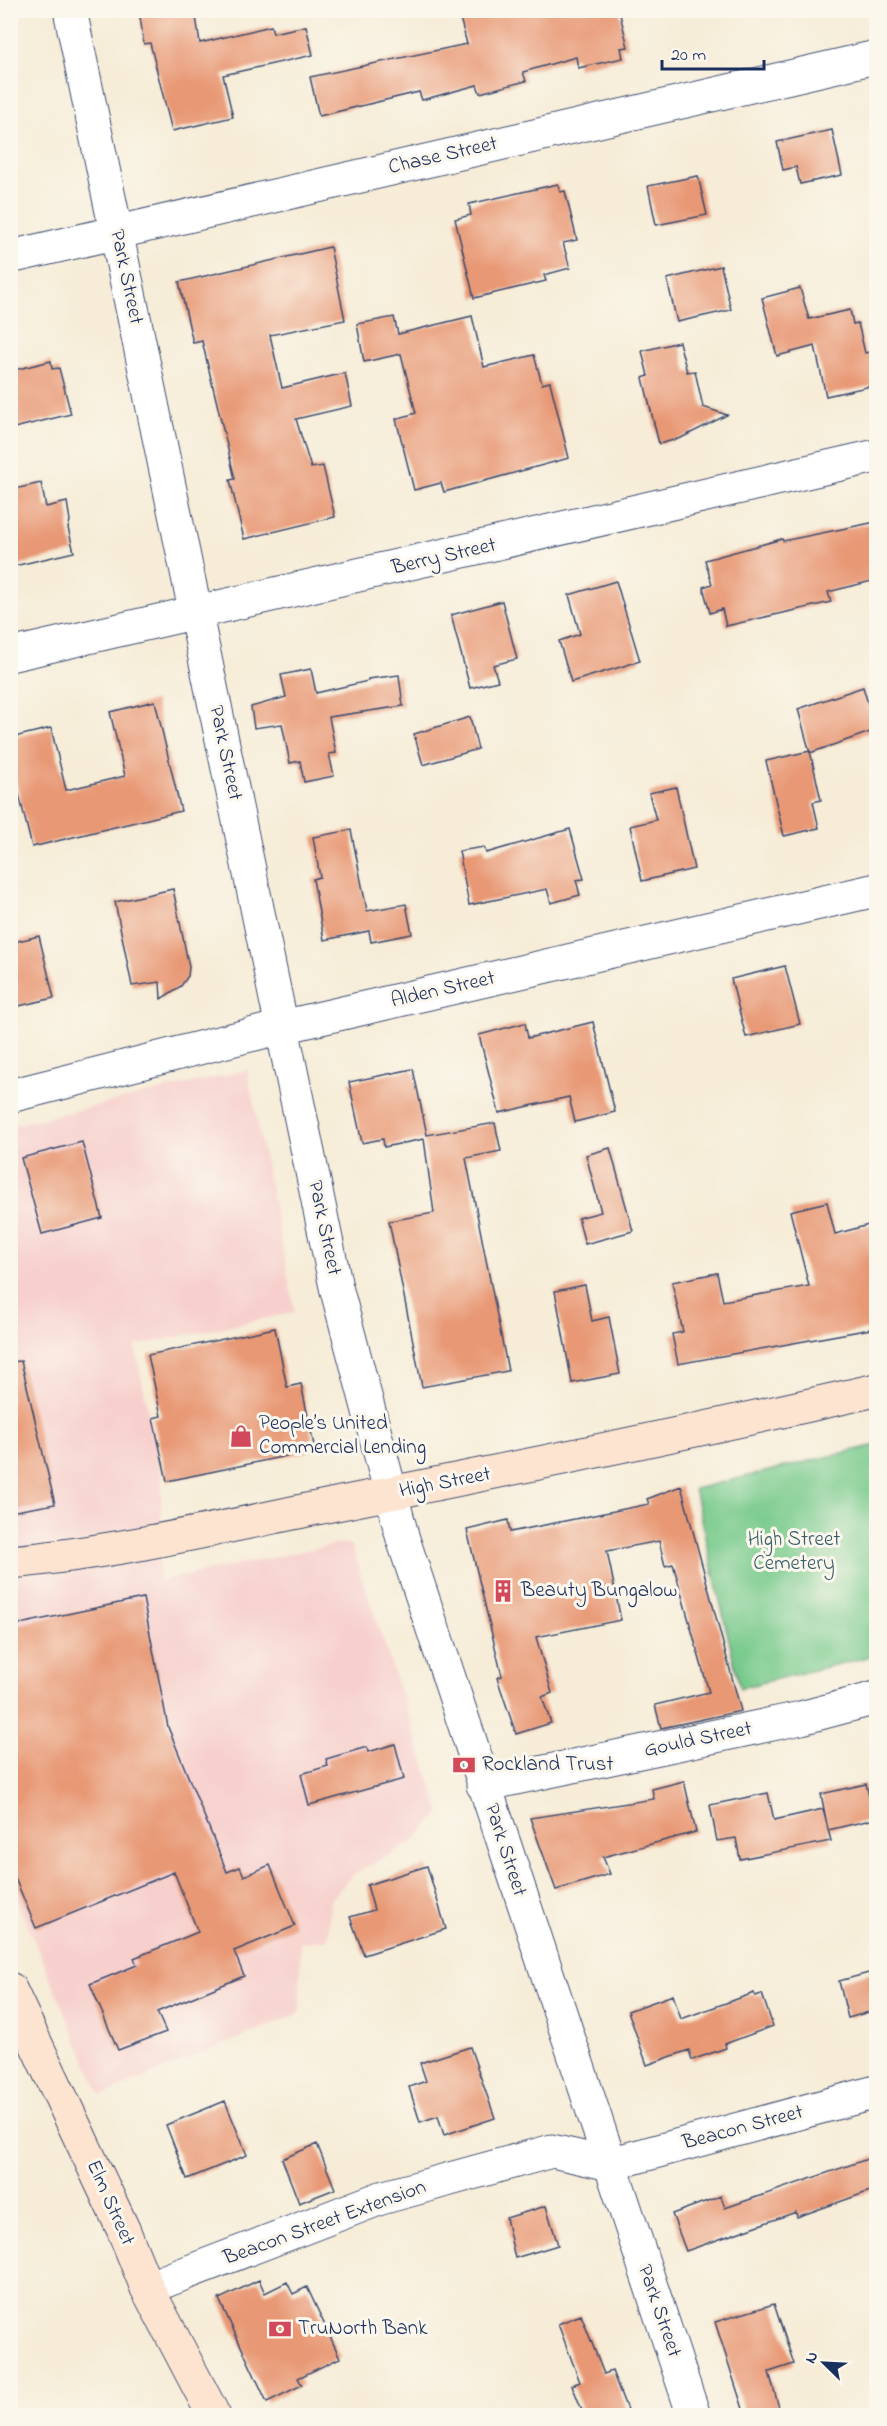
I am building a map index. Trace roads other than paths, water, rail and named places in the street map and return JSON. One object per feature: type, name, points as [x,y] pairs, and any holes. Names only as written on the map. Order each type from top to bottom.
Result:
[{"type":"main road","name":"High Street","points":[[10,1562],[73,1556],[622,1448],[876,1390]]},
{"type":"main road","name":"Elm Street","points":[[10,1989],[109,2199],[147,2288],[214,2415]]},
{"type":"street","name":"Park Street","points":[[70,10],[336,1287],[403,1539],[694,2415]]},
{"type":"street","name":"Chase Street","points":[[10,257],[876,57]]},
{"type":"street","name":"Berry Street","points":[[10,655],[196,615],[876,456]]},
{"type":"street","name":"Alden Street","points":[[10,1096],[282,1027],[876,890]]},
{"type":"street","name":"Gould Street","points":[[483,1785],[801,1718],[876,1698]]},
{"type":"street","name":"Beacon Street","points":[[610,2164],[876,2092]]},
{"type":"street","name":"Beacon Street Extension","points":[[147,2288],[381,2198],[552,2151],[610,2164]]},
{"type":"place","name":"People’s United Commercial Lending","points":[[241,1436]]},
{"type":"place","name":"Beauty Bungalow","points":[[503,1591]]},
{"type":"place","name":"Rockland Trust","points":[[464,1765]]},
{"type":"place","name":"TruNorth Bank","points":[[280,2329]]},
{"type":"park label","name":"High Street Cemetery","points":[[794,1552]]}]
